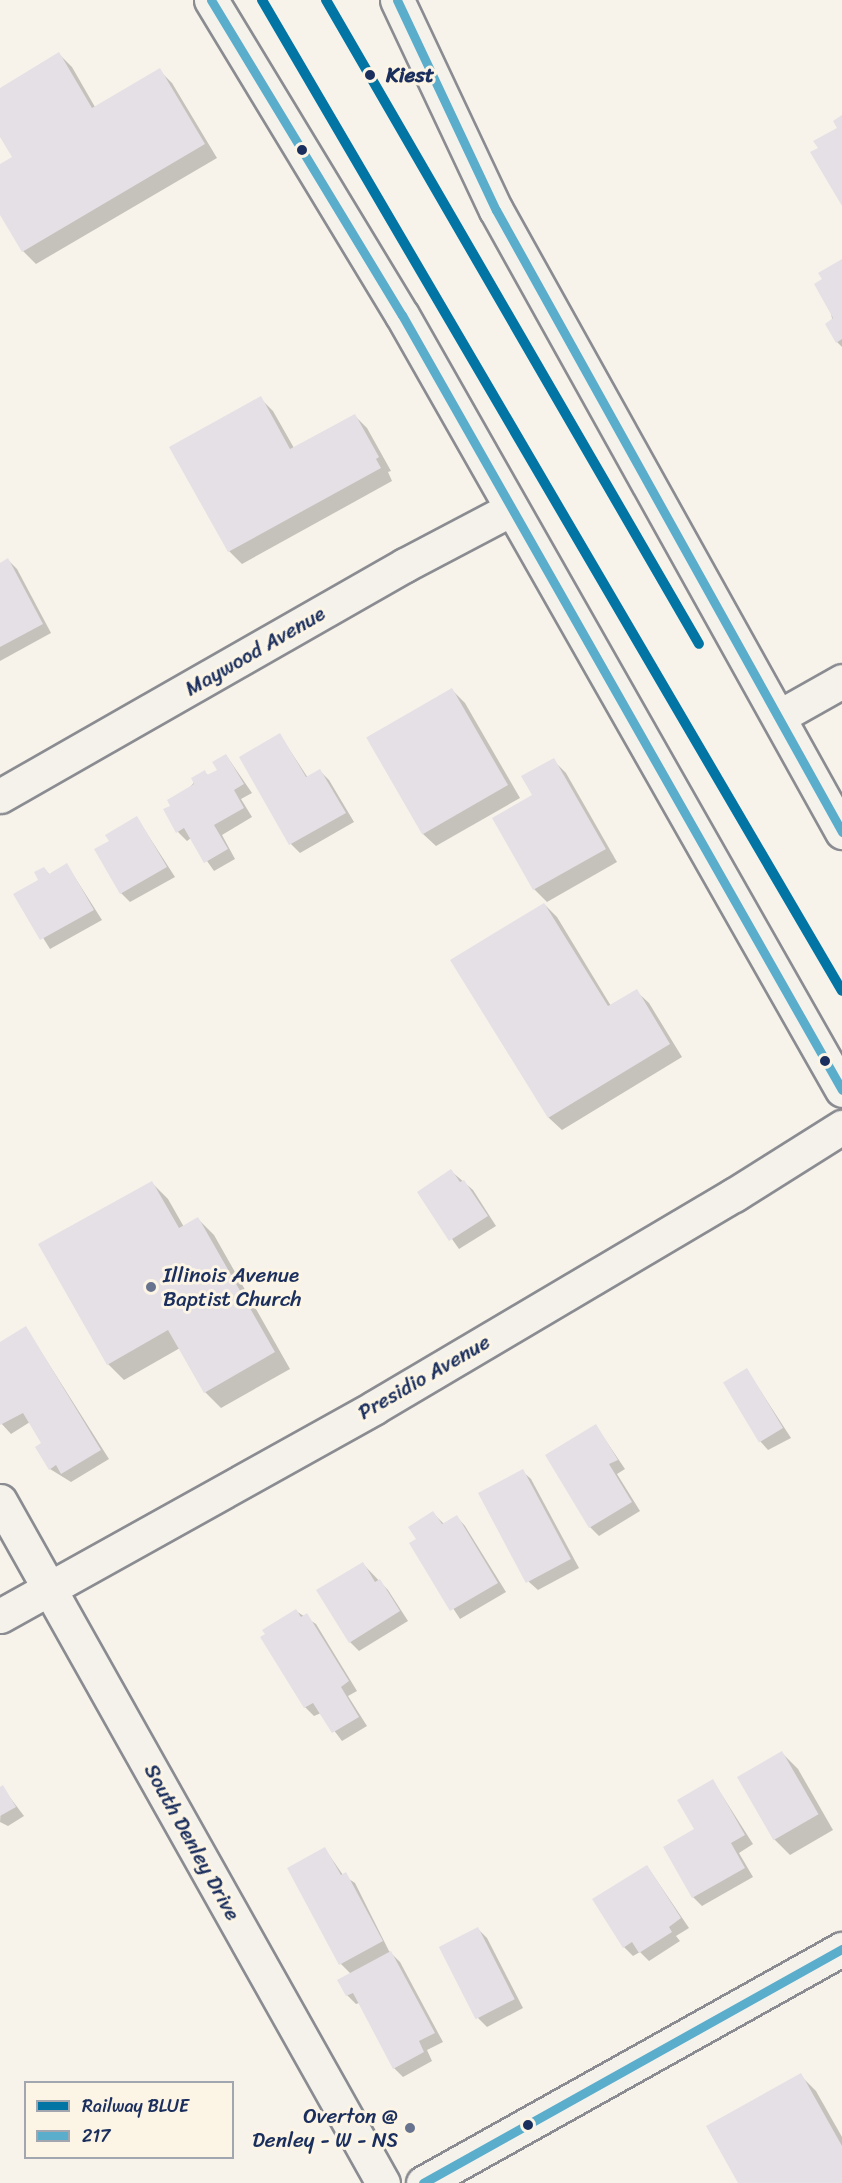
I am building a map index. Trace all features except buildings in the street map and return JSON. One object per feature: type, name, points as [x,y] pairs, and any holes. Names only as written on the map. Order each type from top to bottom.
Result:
[{"type":"street","points":[[211,0],[402,315],[842,1090]]},
{"type":"street","points":[[397,0],[496,210],[780,716],[842,832]]},
{"type":"street","name":"Maywood Avenue","points":[[0,796],[405,565],[511,509]]},
{"type":"street","points":[[780,716],[842,681]]},
{"type":"street","name":"Presidio Avenue","points":[[0,1616],[375,1407],[734,1195],[842,1127]]},
{"type":"street","name":"South Denley Drive","points":[[0,1502],[383,2183]]},
{"type":"street","points":[[423,2183],[842,1949]]},
{"type":"rail line","name":"BLUE","points":[[262,0],[842,991]]},
{"type":"rail line","name":"BLUE","points":[[326,0],[699,644]]},
{"type":"transit line","name":"217","points":[[211,0],[402,315],[842,1090]]},
{"type":"transit line","name":"217","points":[[397,0],[496,210],[842,832]]},
{"type":"transit line","name":"217","points":[[423,2183],[842,1949]]},
{"type":"place","name":"Kiest","points":[[370,75]]},
{"type":"place","name":"Illinois Avenue Baptist Church","points":[[151,1287]]},
{"type":"place","name":"Overton @ Denley - W - NS","points":[[410,2128]]}]
